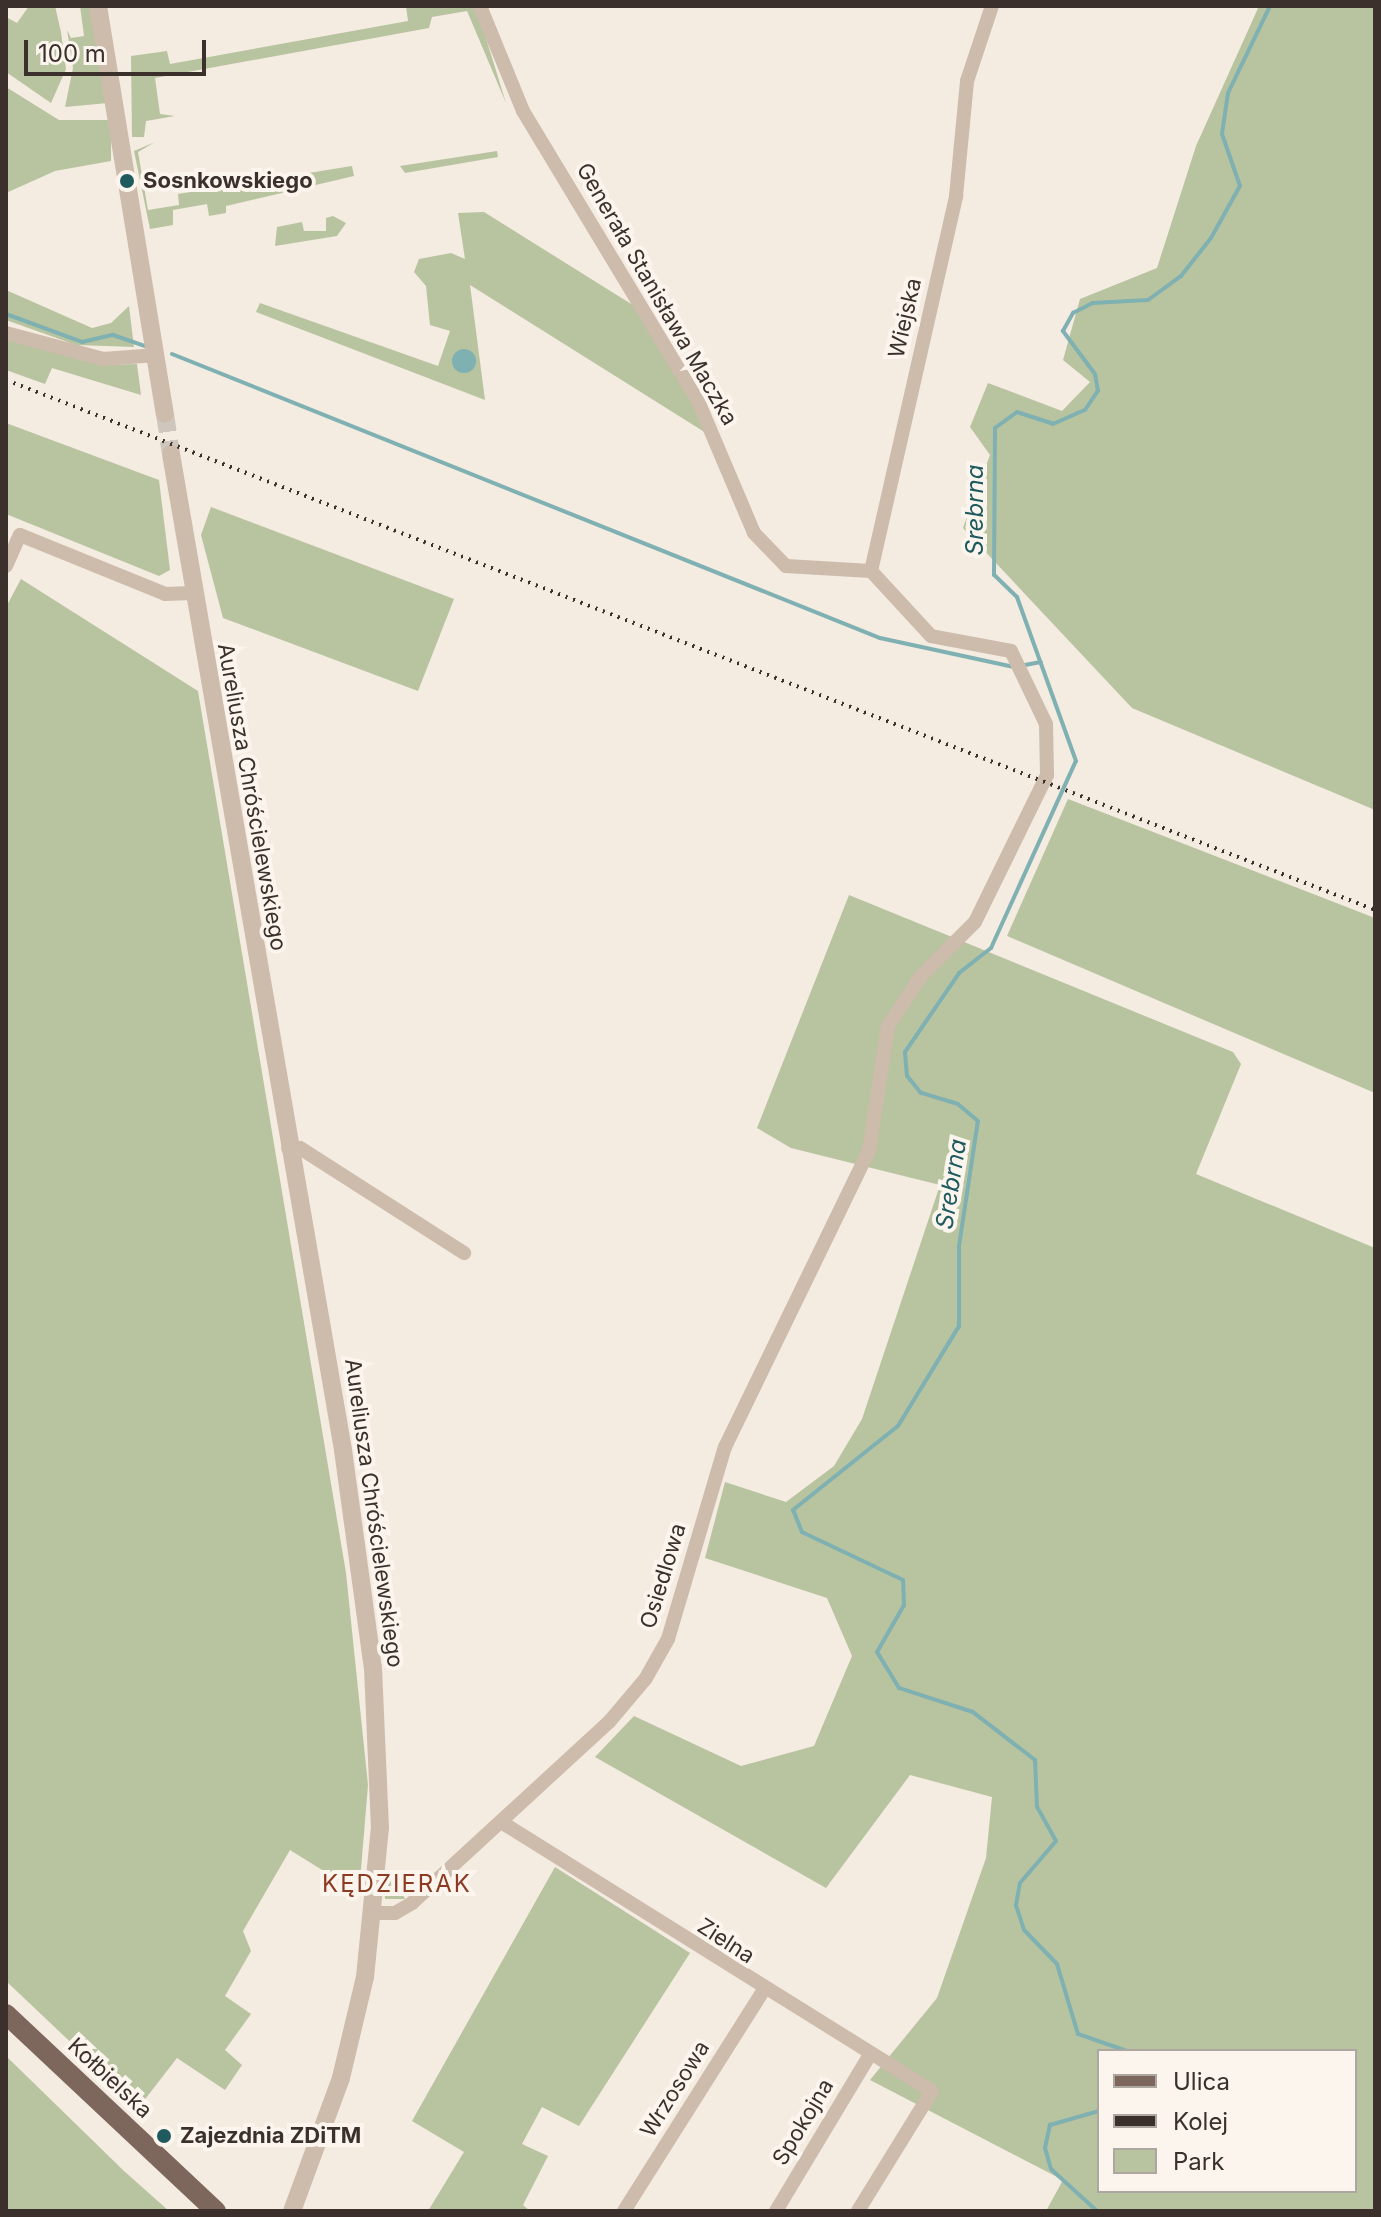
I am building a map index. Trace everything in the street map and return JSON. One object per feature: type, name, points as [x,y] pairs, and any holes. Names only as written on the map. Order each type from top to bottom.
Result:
[{"type":"main road","name":"Kołbielska","points":[[6,2014],[216,2211]]},
{"type":"street","points":[[98,6],[165,414]]},
{"type":"street","name":"Generała Stanisława Maczka","points":[[480,6],[523,111],[698,401],[754,533],[786,566],[871,571]]},
{"type":"street","name":"Wiejska","points":[[871,571],[956,196],[967,81],[992,6]]},
{"type":"street","points":[[6,333],[103,359],[157,355]]},
{"type":"street","name":"Aureliusza Chróścielewskiego","points":[[171,454],[192,593],[365,1591],[379,1747],[373,1913],[349,2052],[292,2211]]},
{"type":"street","points":[[6,566],[13,532],[165,594],[192,593]]},
{"type":"street","name":"Osiedlowa","points":[[373,1913],[403,1909],[609,1722],[668,1639],[725,1447],[869,1151],[888,1026],[921,976],[975,922],[1049,767],[1046,724],[1011,651],[948,641],[916,626],[871,571]]},
{"type":"street","points":[[288,1148],[300,1148],[464,1253]]},
{"type":"street","name":"Zielna","points":[[501,1822],[763,1991],[932,2091],[858,2211]]},
{"type":"street","name":"Wrzosowa","points":[[624,2211],[763,1991]]},
{"type":"street","name":"Spokojna","points":[[776,2211],[869,2056]]},
{"type":"green space","points":[[29,6],[55,6],[61,32],[66,69],[51,103],[6,72],[6,17],[17,23]]},
{"type":"green space","points":[[80,6],[92,6],[108,103],[65,107],[73,68],[67,30],[71,38],[84,36]]},
{"type":"green space","points":[[406,6],[476,6],[506,103],[467,11],[432,17],[429,28],[155,78],[160,114],[175,116],[146,121],[144,137],[132,137],[131,56],[167,51],[170,64],[408,21]]},
{"type":"green space","points":[[1259,6],[1375,6],[1375,810],[1132,708],[963,528],[990,455],[970,427],[988,383],[1062,411],[1090,382],[1063,360],[1080,299],[1157,268],[1196,146]]},
{"type":"green space","points":[[6,87],[59,120],[111,120],[111,161],[55,171],[6,193]]},
{"type":"green space","points":[[155,142],[138,152],[148,210],[179,205],[178,194],[352,166],[354,176],[226,206],[226,213],[209,216],[207,204],[173,210],[173,225],[150,229],[134,151]]},
{"type":"green space","points":[[497,151],[498,157],[405,173],[400,166]]},
{"type":"green space","points":[[484,212],[636,307],[714,438],[470,285],[485,400],[256,312],[260,303],[438,366],[450,331],[430,325],[426,286],[414,272],[419,259],[451,253],[465,259],[458,213]]},
{"type":"green space","points":[[333,216],[346,223],[337,236],[275,246],[277,227],[302,222],[304,231],[326,231],[326,218]]},
{"type":"green space","points":[[6,290],[92,328],[111,323],[129,306],[134,347],[76,345],[6,320]]},
{"type":"green space","points":[[6,337],[102,365],[137,364],[141,395],[52,368],[45,384],[6,370]]},
{"type":"green space","points":[[6,423],[159,480],[170,570],[159,576],[6,514]]},
{"type":"green space","points":[[211,507],[454,599],[418,691],[223,618],[201,535]]},
{"type":"green space","points":[[21,579],[198,691],[346,1573],[368,1785],[359,1893],[290,1850],[243,1931],[251,1951],[225,1996],[251,2014],[225,2050],[242,2065],[225,2090],[177,2058],[139,2107],[6,1981],[6,607]]},
{"type":"green space","points":[[1068,799],[1375,918],[1375,1093],[1007,936]]},
{"type":"green space","points":[[849,895],[1233,1052],[1241,1064],[1196,1174],[1375,1248],[1375,2211],[1046,2211],[1063,2180],[870,2080],[937,1998],[986,1858],[992,1797],[910,1775],[826,1888],[595,1757],[634,1716],[741,1766],[814,1746],[852,1656],[827,1598],[705,1558],[725,1482],[786,1502],[834,1466],[862,1419],[940,1185],[791,1148],[757,1128]]},
{"type":"green space","points":[[555,1867],[690,1953],[579,2126],[542,2107],[522,2144],[548,2156],[523,2205],[530,2211],[428,2211],[464,2152],[412,2121]]},
{"type":"green space","points":[[383,1870],[391,1871],[405,1899],[385,1899]]},
{"type":"green space","points":[[6,2056],[124,2171],[169,2211],[6,2211]]},
{"type":"water","points":[[464,349],[475,356],[476,361],[469,372],[464,373],[453,366],[452,361],[459,350]]},
{"type":"waterway","name":"Srebrna","points":[[1121,2049],[1078,2034],[1057,1964],[1024,1930],[1016,1905],[1020,1883],[1056,1841],[1037,1807],[1035,1760],[973,1712],[899,1688],[877,1652],[904,1605],[903,1580],[802,1532],[793,1510],[898,1426],[959,1326],[959,1246],[978,1121],[958,1104],[921,1093],[907,1076],[905,1052],[959,973],[991,948],[1076,761],[1017,597],[994,575],[995,428],[1017,412],[1053,424],[1085,410],[1098,391],[1095,374],[1063,331],[1073,313],[1093,303],[1148,300],[1181,276],[1211,238],[1240,186],[1222,134],[1228,93],[1270,6]]},
{"type":"waterway","points":[[6,314],[82,342],[113,335],[145,346]]},
{"type":"waterway","points":[[172,354],[880,638],[1014,667]]},
{"type":"waterway","points":[[1025,665],[1041,662]]},
{"type":"waterway","name":"Srebrna","points":[[1097,2112],[1050,2125],[1045,2148],[1051,2169],[1097,2211]]},
{"type":"tunnel","points":[[165,414],[171,454]]},
{"type":"railway","points":[[6,380],[1375,910]]},
{"type":"place","name":"Sosnkowskiego","points":[[127,181]]},
{"type":"place","name":"Zajezdnia ZDiTM","points":[[164,2136]]},
{"type":"district","name":"KĘDZIERAK","points":[[397,1884]]}]
